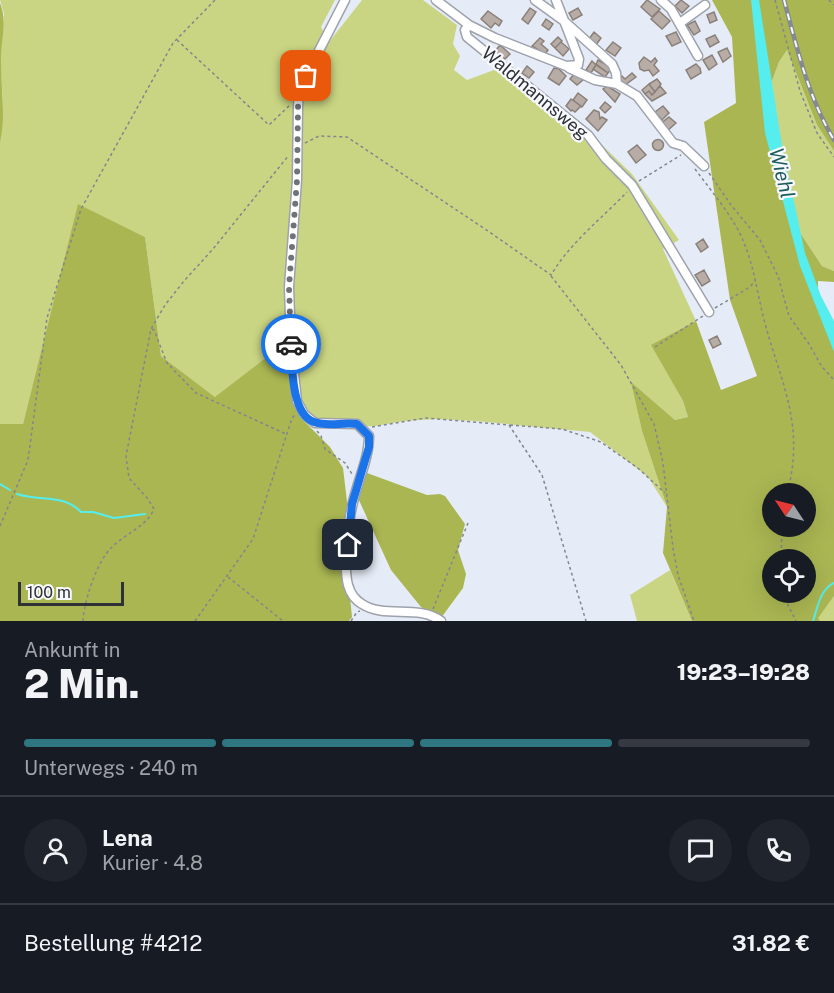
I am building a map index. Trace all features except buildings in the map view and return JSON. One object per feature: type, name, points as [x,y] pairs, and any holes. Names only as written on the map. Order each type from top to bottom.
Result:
[{"type":"street","points":[[345,0],[306,76],[299,96],[289,287],[295,388],[300,409],[310,420],[321,423],[357,424],[369,436],[369,447],[349,523],[348,585],[354,597],[369,607],[431,615],[441,621]]},
{"type":"street","points":[[436,0],[469,25],[495,38],[595,80],[617,84],[637,96],[673,143],[683,146],[704,166]]},
{"type":"street","points":[[535,0],[564,21],[612,64],[617,84]]},
{"type":"street","points":[[556,0],[579,59],[578,65],[566,66]]},
{"type":"street","points":[[661,0],[671,9],[698,56]]},
{"type":"street","points":[[680,23],[705,5]]},
{"type":"street","name":"Waldmannsweg","points":[[469,25],[465,30],[467,37],[588,135],[606,159],[632,185],[709,312]]},
{"type":"path","points":[[0,526],[28,460],[47,318],[81,209],[177,40],[215,0]]},
{"type":"path","points":[[775,0],[800,91],[817,133],[834,157]]},
{"type":"path","points":[[829,0],[834,5]]},
{"type":"path","points":[[177,40],[269,124],[299,96]]},
{"type":"path","points":[[83,621],[84,609],[94,578],[110,548],[151,517],[154,509],[129,478],[126,456],[151,329],[165,305],[276,170],[298,147],[319,136],[347,137],[551,275],[621,365],[654,424],[663,463],[678,575],[694,621]]},
{"type":"path","points":[[551,275],[573,246],[632,185],[682,155],[673,143]]},
{"type":"path","points":[[689,161],[738,230],[750,260],[792,417],[794,449],[790,483]]},
{"type":"path","points":[[704,166],[731,205],[760,240],[778,276],[789,316],[822,367],[834,380]]},
{"type":"path","points":[[151,329],[154,330],[167,363],[196,393],[287,435]]},
{"type":"path","points":[[195,621],[253,539],[292,418],[300,409]]},
{"type":"path","points":[[367,432],[372,426],[426,418],[562,429],[601,442],[639,469],[666,493]]},
{"type":"path","points":[[310,420],[321,436],[325,449],[345,463],[358,483]]},
{"type":"path","points":[[509,425],[542,475],[586,621]]},
{"type":"path","points":[[431,615],[468,523]]},
{"type":"path","points":[[226,576],[284,621]]},
{"type":"path","points":[[787,603],[796,621]]},
{"type":"path","points":[[351,621],[357,612],[369,607]]},
{"type":"green space","points":[[0,0],[335,0],[321,27],[329,42],[362,0],[423,0],[457,25],[453,44],[460,56],[454,70],[467,80],[494,70],[503,61],[578,122],[632,174],[679,240],[663,249],[696,321],[652,346],[683,401],[688,417],[675,420],[632,383],[642,431],[667,507],[648,477],[590,432],[437,419],[375,426],[312,427],[302,419],[295,402],[215,397],[161,356],[145,237],[79,205],[23,424],[0,424],[0,109],[2,118],[3,100],[0,61],[4,14]]},
{"type":"green space","points":[[712,0],[834,0],[834,151],[817,125],[787,50],[779,62],[769,89],[791,219],[822,266],[834,271],[834,282],[818,281],[818,295],[834,331],[834,596],[818,618],[820,621],[692,621],[663,553],[667,507],[642,431],[631,382],[675,420],[688,417],[683,401],[651,345],[696,321],[721,390],[757,376],[730,300],[704,122],[736,103],[732,37]]},
{"type":"green space","points":[[0,3],[4,25],[1,55],[3,122],[0,142]]},
{"type":"green space","points":[[787,50],[817,125],[834,151],[834,271],[822,266],[791,219],[769,89],[779,62]]},
{"type":"green space","points":[[78,204],[145,237],[161,356],[215,397],[289,340],[295,402],[302,419],[330,447],[343,468],[348,510],[345,546],[352,617],[349,621],[0,621],[0,424],[23,424]]},
{"type":"green space","points":[[367,473],[427,495],[445,496],[465,524],[458,550],[466,574],[463,588],[441,618],[421,607],[391,570],[352,485]]},
{"type":"green space","points":[[670,570],[692,621],[637,621],[630,595]]},
{"type":"green space","points":[[834,596],[834,621],[820,621],[817,618]]},
{"type":"water","name":"Wiehl","points":[[751,0],[759,0],[782,146],[805,253],[821,296],[834,321],[834,352],[800,266],[765,133]]},
{"type":"waterway","points":[[0,484],[10,490]]},
{"type":"waterway","points":[[17,494],[59,500],[74,506],[81,512],[93,512],[114,518],[145,514]]},
{"type":"waterway","points":[[813,621],[823,594],[834,583]]},
{"type":"railway","points":[[784,0],[810,89],[834,140]]},
{"type":"way so far","points":[[291,344],[289,287],[297,180],[298,107],[300,90],[306,76]]},
{"type":"route","points":[[291,344],[297,401],[304,414],[315,423],[357,424],[369,436],[369,447],[352,504],[348,545]]}]
